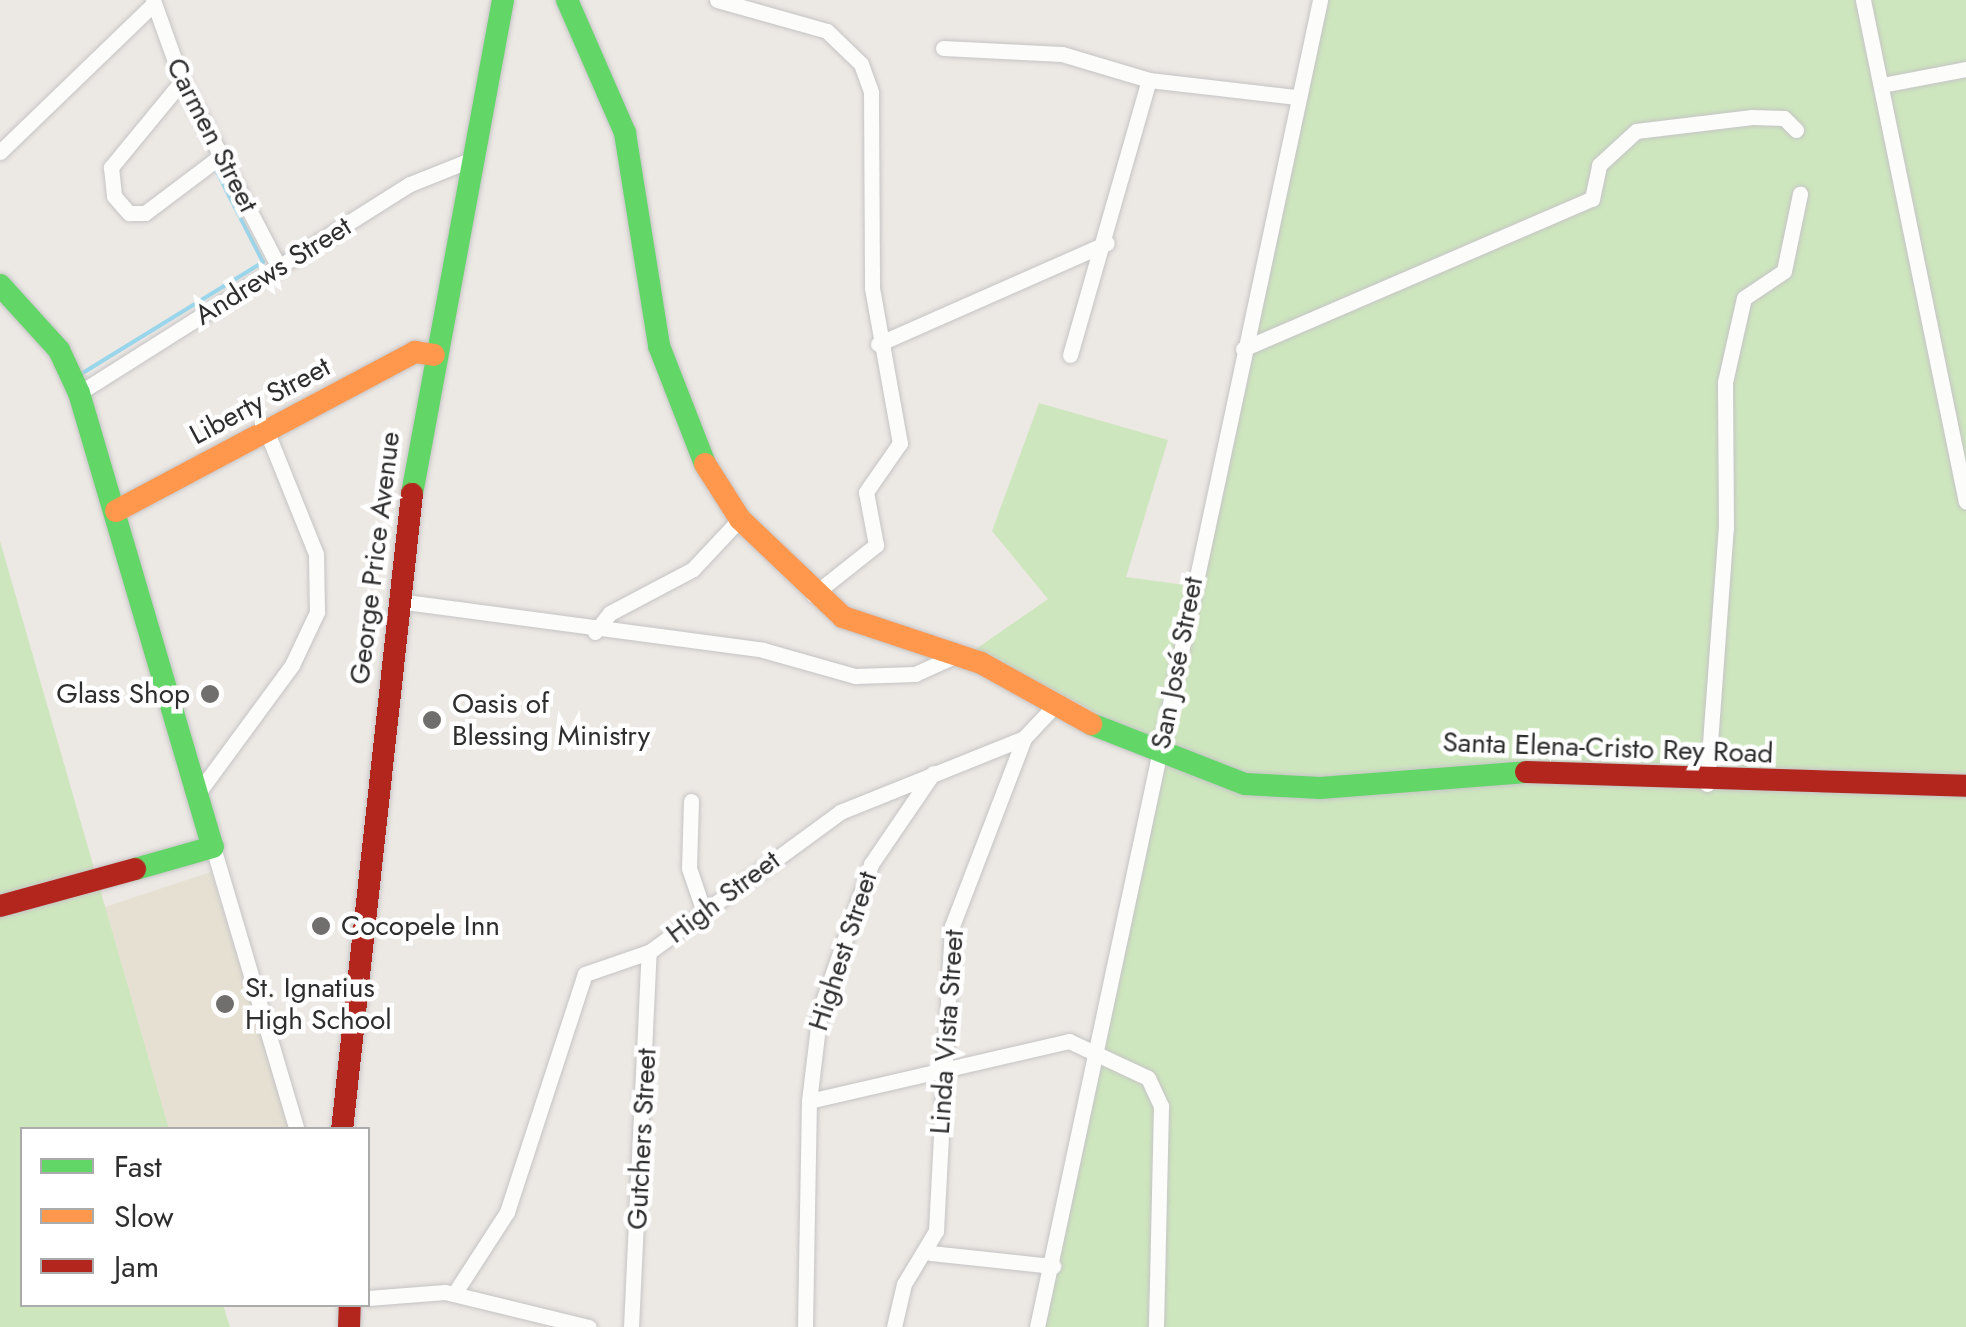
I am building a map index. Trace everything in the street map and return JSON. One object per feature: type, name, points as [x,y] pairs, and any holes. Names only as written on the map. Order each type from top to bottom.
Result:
[{"type":"main road","name":"George Price Avenue","points":[[342,1127],[398,601],[434,355],[504,0]]},
{"type":"main road","name":"Santa Elena-Cristo Rey Road","points":[[567,0],[626,133],[651,308],[680,417],[740,518],[812,596],[861,624],[959,654],[1159,758],[1292,790],[1460,770],[1707,784],[1966,786]]},
{"type":"main road","points":[[0,285],[53,342],[79,392],[213,847],[0,906]]},
{"type":"main road","name":"Liberty Street","points":[[116,511],[415,352],[434,355]]},
{"type":"street","points":[[717,0],[781,6],[844,43],[870,92],[878,344],[900,442],[866,492],[876,545],[812,596]]},
{"type":"street","name":"San José Street","points":[[1037,1327],[1053,1266],[1091,1047],[1159,758],[1242,349],[1320,0]]},
{"type":"street","points":[[1862,0],[1965,496]]},
{"type":"street","points":[[0,152],[153,2]]},
{"type":"street","name":"Carmen Street","points":[[153,2],[182,81],[278,267]]},
{"type":"street","points":[[943,48],[1062,54],[1149,80],[1298,97]]},
{"type":"street","points":[[1882,86],[1966,69]]},
{"type":"street","points":[[1070,356],[1107,243],[1149,80]]},
{"type":"street","points":[[182,81],[111,166],[114,196],[128,213],[144,213],[222,155]]},
{"type":"street","points":[[1242,349],[1592,198],[1600,165],[1636,132],[1752,116],[1784,118],[1796,130]]},
{"type":"street","name":"Andrews Street","points":[[79,392],[430,172],[470,160]]},
{"type":"street","points":[[1707,784],[1726,528],[1725,382],[1744,298],[1784,271],[1800,194]]},
{"type":"street","points":[[878,344],[1107,243]]},
{"type":"street","points":[[198,793],[292,665],[317,612],[316,554],[267,432]]},
{"type":"street","points":[[595,632],[610,613],[692,569],[740,518]]},
{"type":"street","points":[[398,601],[595,632],[763,650],[878,678],[939,668],[959,654]]},
{"type":"street","name":"High Street","points":[[454,1294],[507,1212],[575,986],[602,963],[650,952],[840,812],[1024,738],[1056,704]]},
{"type":"street","name":"Linda Vista Street","points":[[931,1253],[939,1075],[952,926],[1024,738]]},
{"type":"street","name":"Highest Street","points":[[805,1327],[808,1101],[820,1010],[856,900],[891,827],[934,773]]},
{"type":"street","points":[[691,801],[689,868],[704,912]]},
{"type":"street","points":[[213,847],[296,1127]]},
{"type":"street","name":"Gutchers Street","points":[[631,1327],[650,952]]},
{"type":"street","points":[[808,1101],[939,1075],[1069,1041],[1091,1047],[1148,1078],[1161,1106],[1156,1327]]},
{"type":"street","points":[[894,1327],[904,1284],[931,1253],[1053,1266]]},
{"type":"street","points":[[370,1298],[454,1294],[589,1327]]},
{"type":"street","points":[[499,1327],[500,1308]]},
{"type":"shaded area","points":[[211,872],[289,1127],[168,1127],[105,907]]},
{"type":"green space","points":[[1323,0],[1966,0],[1966,1327],[1044,1327],[1168,751],[976,649],[1048,599],[992,531],[1039,403],[1168,440],[1126,577],[1200,587]]},
{"type":"green space","points":[[0,541],[168,1127],[20,1127],[20,1307],[224,1307],[230,1327],[0,1327]]},
{"type":"waterway","points":[[81,374],[263,262],[215,168]]},
{"type":"traffic: fast","points":[[412,494],[503,0]]},
{"type":"traffic: fast","points":[[567,0],[625,133],[659,346],[705,464]]},
{"type":"traffic: fast","points":[[0,285],[59,350],[79,393],[213,847],[135,869]]},
{"type":"traffic: fast","points":[[1091,724],[1245,784],[1320,788],[1526,772]]},
{"type":"traffic: slow","points":[[116,511],[415,352],[434,355]]},
{"type":"traffic: slow","points":[[705,464],[740,519],[843,617],[981,663],[1091,724]]},
{"type":"traffic: jam","points":[[342,1127],[412,494]]},
{"type":"traffic: jam","points":[[1526,772],[1966,786]]},
{"type":"traffic: jam","points":[[0,906],[135,869]]},
{"type":"traffic: jam","points":[[349,1327],[350,1307]]},
{"type":"place","name":"Glass Shop","points":[[210,694]]},
{"type":"place","name":"Oasis of Blessing Ministry","points":[[432,720]]},
{"type":"place","name":"Cocopele Inn","points":[[321,926]]},
{"type":"place","name":"St. Ignatius High School","points":[[225,1004]]}]
